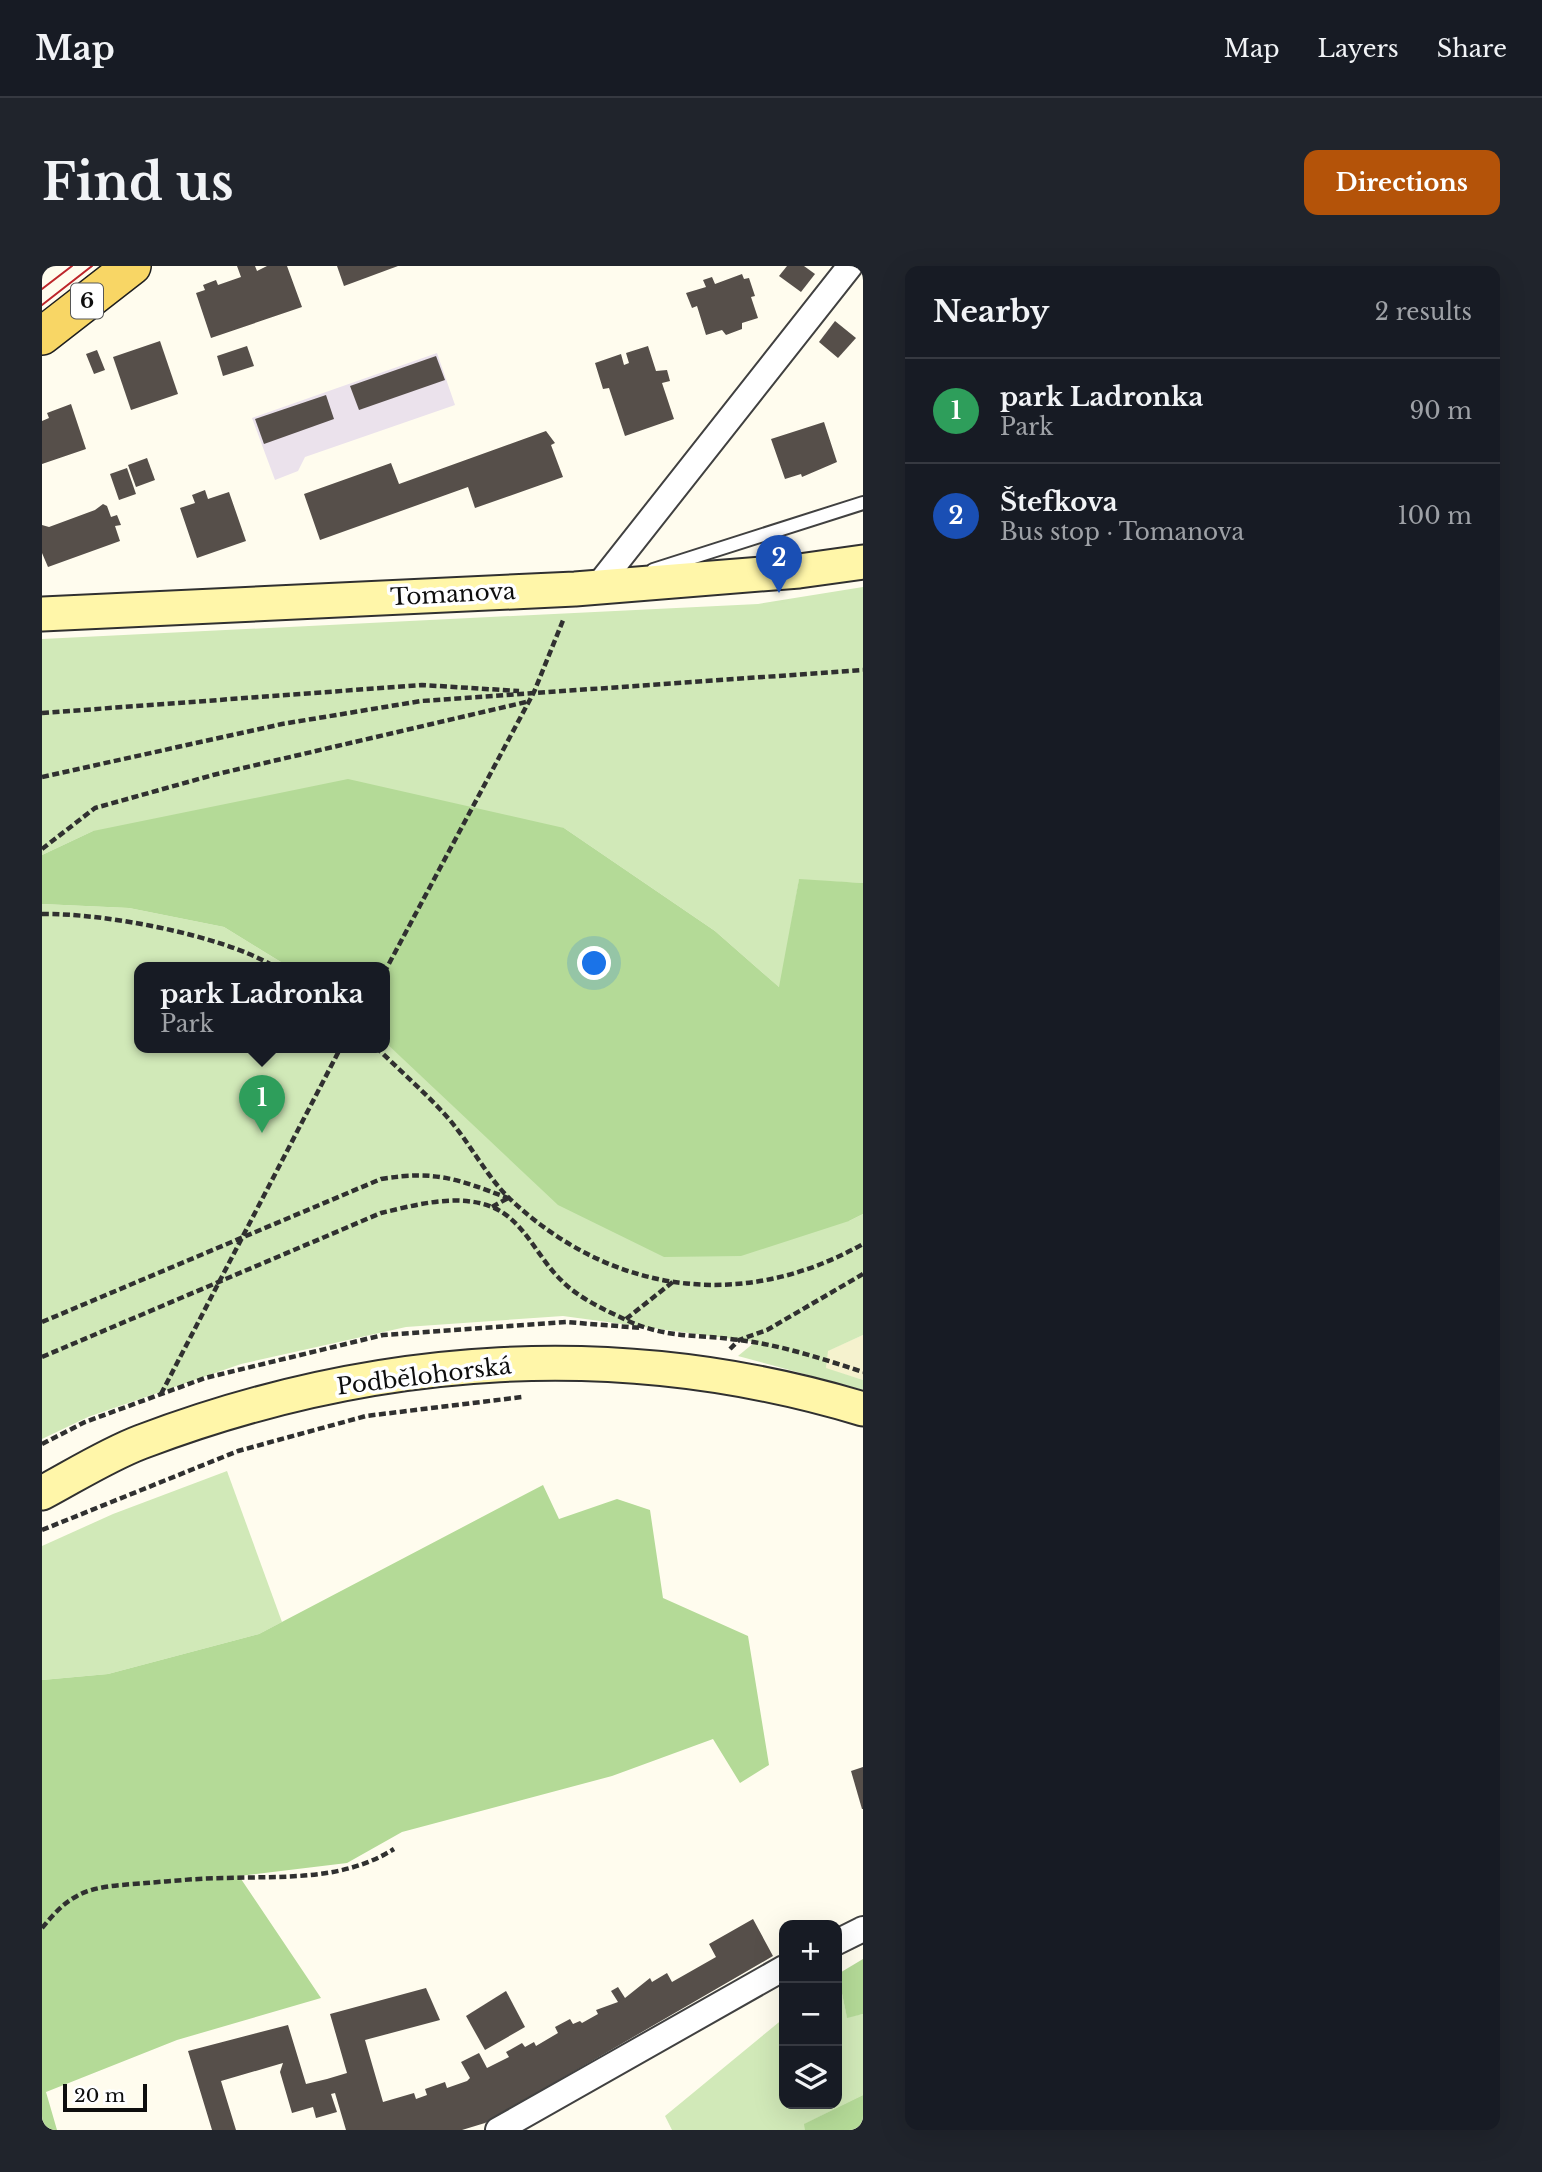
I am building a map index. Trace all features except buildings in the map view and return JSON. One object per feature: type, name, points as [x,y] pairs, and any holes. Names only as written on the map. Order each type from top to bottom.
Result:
[{"type":"main road","name":"6","points":[[42,336],[132,266]]},
{"type":"street","points":[[597,587],[849,266]]},
{"type":"street","name":"Tomanova","points":[[42,614],[597,587],[799,571],[863,562]]},
{"type":"street","name":"Podbělohorská","points":[[42,1493],[139,1443],[257,1405],[374,1377],[488,1363],[584,1363],[708,1373],[863,1409]]},
{"type":"street","points":[[842,1940],[863,1929]]},
{"type":"street","points":[[498,2130],[779,1971]]},
{"type":"lane","points":[[597,587],[863,503]]},
{"type":"path","points":[[390,962],[526,702],[534,692],[568,607]]},
{"type":"path","points":[[42,777],[282,724],[421,701],[863,670]]},
{"type":"path","points":[[42,713],[422,685],[534,692]]},
{"type":"path","points":[[42,849],[95,808],[213,775],[526,702]]},
{"type":"path","points":[[42,914],[66,914],[200,936],[263,962]]},
{"type":"path","points":[[161,1394],[338,1053]]},
{"type":"path","points":[[382,1053],[448,1118],[509,1198],[557,1236],[589,1255],[621,1268],[674,1281],[736,1286],[775,1280],[812,1270],[863,1244]]},
{"type":"path","points":[[42,1322],[382,1179],[415,1174],[451,1176],[509,1198]]},
{"type":"path","points":[[492,1207],[509,1198]]},
{"type":"path","points":[[42,1357],[381,1213],[422,1204],[458,1201],[492,1207],[518,1225],[571,1290],[626,1320],[681,1337],[739,1340],[810,1355],[863,1372]]},
{"type":"path","points":[[739,1340],[767,1330],[863,1274]]},
{"type":"path","points":[[626,1320],[674,1281]]},
{"type":"path","points":[[42,1530],[251,1447],[366,1416],[528,1397]]},
{"type":"path","points":[[42,1928],[60,1907],[80,1894],[107,1888],[183,1880],[287,1878],[326,1874],[378,1859],[394,1849]]},
{"type":"shaded area","points":[[437,353],[455,405],[305,457],[298,471],[275,480],[252,418]]},
{"type":"shaded area","points":[[863,1335],[863,1380],[826,1369],[827,1351]]},
{"type":"green space","points":[[863,587],[863,883],[799,880],[780,988],[715,931],[564,828],[93,831],[42,855],[42,639],[758,604]]},
{"type":"green space","points":[[348,779],[564,828],[715,931],[779,987],[799,879],[863,883],[863,1214],[741,1256],[664,1257],[558,1205],[390,1047],[390,962],[281,962],[224,927],[129,908],[42,904],[42,855],[93,831]]},
{"type":"green space","points":[[42,904],[129,908],[224,927],[281,962],[134,962],[134,1053],[390,1053],[390,1046],[407,1061],[849,1221],[863,1214],[863,1335],[828,1351],[826,1368],[863,1380],[863,1390],[738,1356],[755,1342],[563,1316],[406,1327],[241,1364],[88,1417],[42,1439]]},
{"type":"green space","points":[[227,1471],[282,1622],[259,1634],[108,1674],[42,1680],[42,1546],[113,1514]]},
{"type":"green space","points":[[543,1485],[559,1519],[617,1499],[650,1510],[663,1598],[748,1636],[769,1765],[740,1783],[713,1739],[612,1776],[402,1832],[347,1863],[239,1876],[321,1998],[177,2040],[46,2092],[57,2130],[42,2130],[42,1680],[108,1674],[259,1634]]},
{"type":"green space","points":[[863,1959],[863,2014],[847,2018],[842,1994],[842,1972]]},
{"type":"green space","points":[[842,1993],[847,2017],[863,2014],[863,2095],[842,2106]]},
{"type":"green space","points":[[779,2022],[779,2109],[835,2109],[805,2124],[805,2130],[672,2130],[665,2116]]},
{"type":"green space","points":[[863,2095],[863,2130],[805,2130],[804,2124],[835,2109],[842,2109],[842,2105]]},
{"type":"tram line","points":[[42,289],[72,266]]},
{"type":"tram line","points":[[42,305],[92,266]]},
{"type":"place","name":"Štefkova","points":[[779,593]]},
{"type":"place","name":"park Ladronka","points":[[262,1133]]}]
